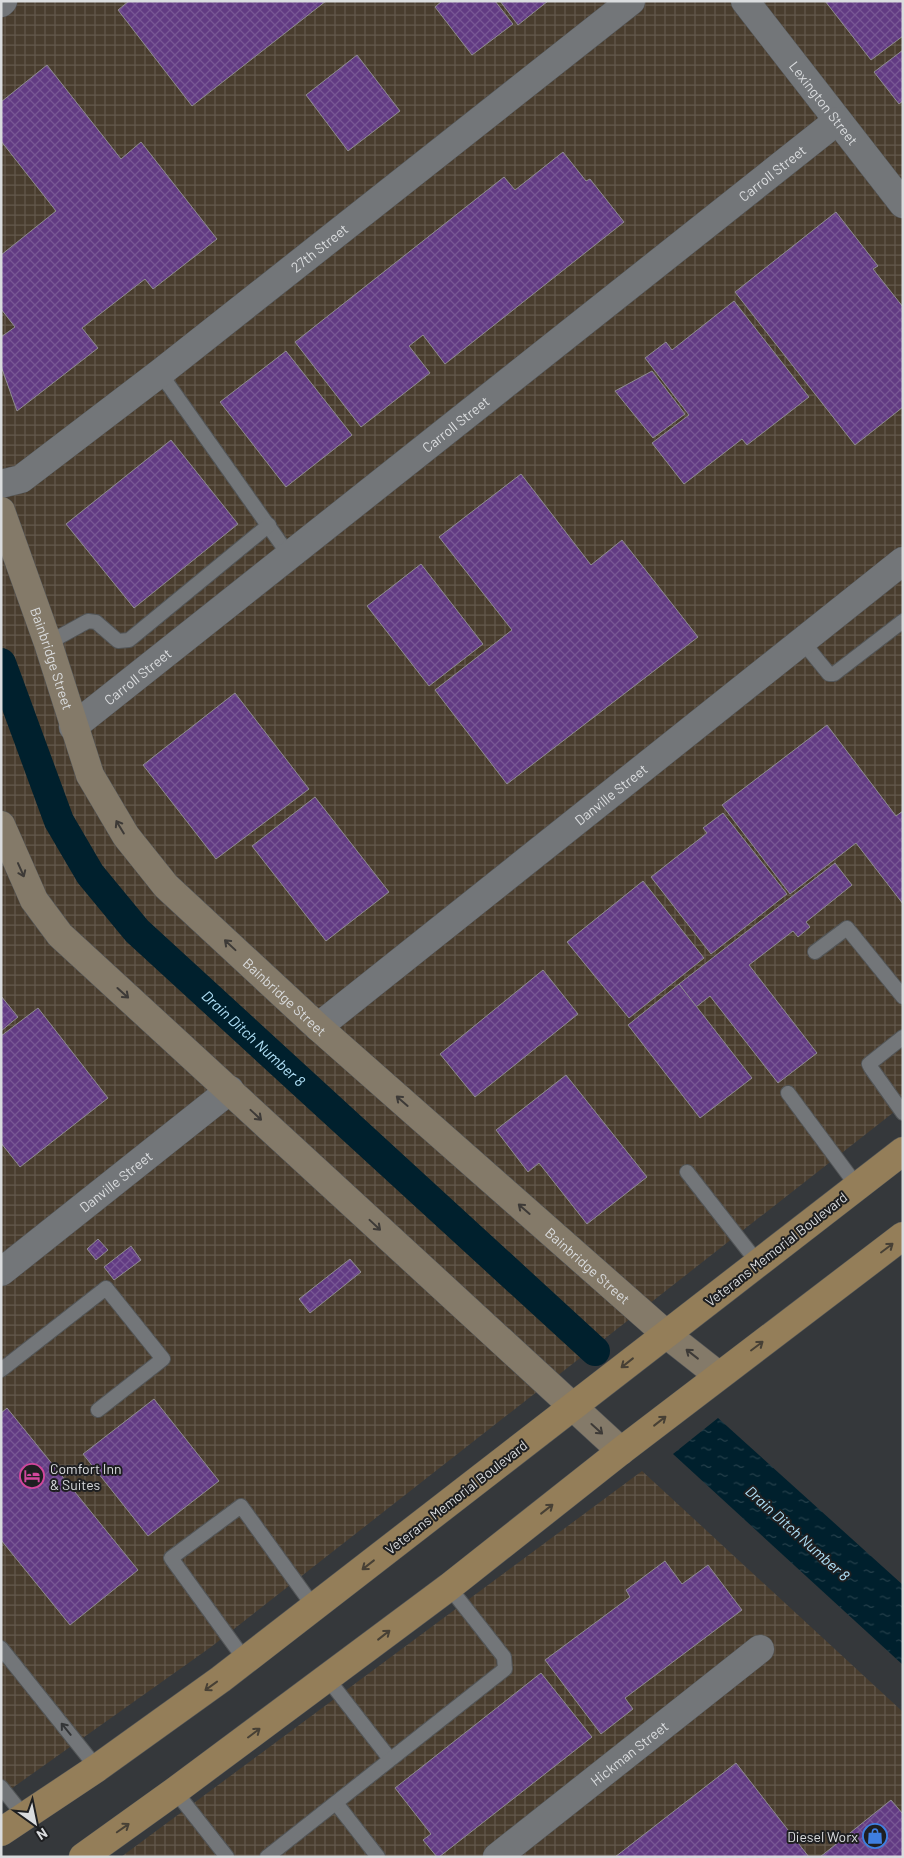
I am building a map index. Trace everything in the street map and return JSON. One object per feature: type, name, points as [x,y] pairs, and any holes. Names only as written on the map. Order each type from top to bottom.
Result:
[{"type":"main road","name":"Veterans Memorial Boulevard","points":[[1,1832],[97,1768],[245,1660],[903,1151]]},
{"type":"main road","points":[[83,1857],[175,1791],[448,1587],[718,1375],[903,1236]]},
{"type":"street","name":"27th Street","points":[[1,484],[21,479],[160,373],[630,1]]},
{"type":"street","name":"Lexington Street","points":[[745,1],[903,204]]},
{"type":"street","name":"Carroll Street","points":[[74,726],[837,121]]},
{"type":"street","name":"Bainbridge Street","points":[[1,511],[48,643],[90,775],[126,836],[166,886],[318,1027],[666,1334],[718,1375]]},
{"type":"street","name":"Danville Street","points":[[318,1027],[903,561]]},
{"type":"street","points":[[1,825],[34,900],[60,935],[621,1450]]},
{"type":"street","name":"Danville Street","points":[[1,1272],[230,1090]]},
{"type":"street","name":"Hickman Street","points":[[496,1857],[760,1649]]},
{"type":"lane","points":[[160,373],[290,555]]},
{"type":"lane","points":[[48,643],[88,621],[96,622],[118,640],[129,640],[269,526]]},
{"type":"lane","points":[[802,641],[829,674],[834,674],[903,621]]},
{"type":"lane","points":[[815,952],[847,928],[903,997]]},
{"type":"lane","points":[[903,1037],[869,1064],[903,1113]]},
{"type":"lane","points":[[788,1093],[857,1186]]},
{"type":"lane","points":[[687,1172],[758,1263]]},
{"type":"lane","points":[[1,1370],[106,1288],[163,1359],[98,1410]]},
{"type":"lane","points":[[245,1660],[171,1558],[241,1506],[314,1607]]},
{"type":"lane","points":[[266,1857],[505,1669],[504,1656],[448,1587]]},
{"type":"lane","points":[[1,1648],[97,1768]]},
{"type":"lane","points":[[327,1678],[390,1759]]},
{"type":"lane","points":[[1,1787],[25,1817]]},
{"type":"lane","points":[[175,1791],[226,1857]]},
{"type":"lane","points":[[336,1803],[378,1857]]},
{"type":"shaded area","points":[[1,1],[903,1],[903,1105],[211,1647],[1,1796]]},
{"type":"shaded area","points":[[642,1471],[903,1712],[903,1857],[121,1857]]},
{"type":"water","points":[[718,1418],[903,1585],[903,1665],[673,1454]]},
{"type":"building","points":[[129,1],[326,1],[192,106],[118,10]]},
{"type":"building","points":[[442,1],[495,1],[513,24],[472,55],[435,7]]},
{"type":"building","points":[[500,1],[548,1],[518,25]]},
{"type":"building","points":[[825,1],[903,1],[903,36],[871,60]]},
{"type":"building","points":[[903,50],[903,101],[899,104],[874,72]]},
{"type":"building","points":[[357,55],[400,111],[348,151],[306,95]]},
{"type":"building","points":[[47,65],[121,159],[141,142],[217,239],[153,289],[145,279],[82,328],[98,348],[17,411],[1,366],[1,337],[15,327],[1,309],[1,255],[56,211],[1,141],[1,102]]},
{"type":"building","points":[[563,152],[586,181],[590,179],[624,222],[445,364],[423,335],[409,346],[430,373],[361,427],[295,342],[504,177],[515,190]]},
{"type":"building","points":[[836,212],[878,266],[873,269],[903,307],[903,407],[855,445],[735,292]]},
{"type":"building","points":[[734,301],[809,397],[747,445],[742,439],[684,484],[652,443],[689,415],[645,358],[666,342],[672,350]]},
{"type":"building","points":[[286,351],[352,435],[286,487],[220,402]]},
{"type":"building","points":[[652,371],[685,414],[653,438],[615,391]]},
{"type":"building","points":[[171,440],[238,524],[134,608],[66,524]]},
{"type":"building","points":[[521,474],[591,565],[622,540],[698,637],[507,784],[435,690],[512,630],[439,537]]},
{"type":"building","points":[[421,564],[483,644],[429,686],[367,606]]},
{"type":"building","points":[[235,693],[309,789],[216,859],[143,765]]},
{"type":"building","points":[[827,725],[896,816],[903,811],[903,904],[856,843],[790,894],[722,805]]},
{"type":"building","points":[[315,797],[389,892],[326,941],[252,846]]},
{"type":"building","points":[[723,813],[787,894],[711,954],[651,877],[707,833],[703,828]]},
{"type":"building","points":[[835,863],[852,885],[806,922],[810,927],[798,937],[793,931],[749,965],[817,1053],[778,1083],[710,996],[696,1007],[679,984]]},
{"type":"building","points":[[643,881],[704,958],[629,1018],[567,942]]},
{"type":"building","points":[[543,970],[578,1014],[475,1097],[440,1054]]},
{"type":"building","points":[[679,984],[752,1078],[700,1118],[628,1025]]},
{"type":"building","points":[[1,996],[18,1017],[1,1031]]},
{"type":"building","points":[[38,1008],[108,1098],[20,1167],[1,1143],[1,1036]]},
{"type":"building","points":[[566,1075],[647,1177],[587,1224],[539,1163],[528,1172],[496,1130]]},
{"type":"building","points":[[98,1239],[108,1250],[96,1260],[87,1249]]},
{"type":"building","points":[[131,1246],[141,1260],[114,1280],[104,1267]]},
{"type":"building","points":[[350,1259],[361,1272],[310,1313],[299,1299]]},
{"type":"building","points":[[154,1399],[219,1481],[148,1536],[83,1454]]},
{"type":"building","name":"Comfort Inn & Suites","points":[[7,1408],[138,1570],[70,1625],[1,1540],[1,1413]]},
{"type":"building","points":[[665,1561],[682,1584],[708,1565],[742,1610],[625,1698],[633,1709],[601,1734],[545,1660],[630,1597],[626,1590]]},
{"type":"building","points":[[541,1673],[592,1737],[437,1857],[423,1840],[431,1834],[395,1788]]},
{"type":"building","points":[[736,1763],[809,1857],[615,1857]]},
{"type":"building","name":"Diesel Worx","points":[[891,1800],[903,1814],[903,1857],[820,1857]]},
{"type":"waterway","name":"Drain Ditch Number 8","points":[[1,663],[59,821],[90,874],[137,931],[595,1351]]},
{"type":"place","name":"Comfort Inn & Suites","points":[[32,1476]]},
{"type":"place","name":"Diesel Worx","points":[[875,1836]]}]
